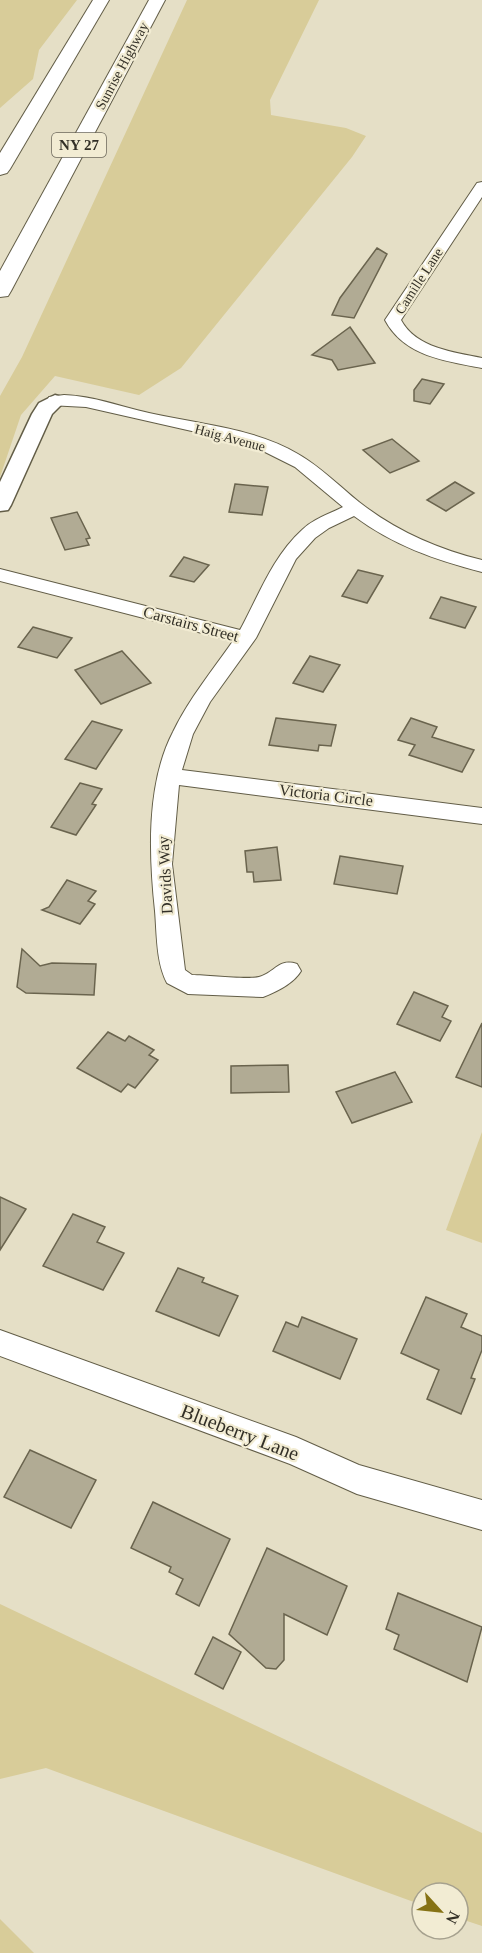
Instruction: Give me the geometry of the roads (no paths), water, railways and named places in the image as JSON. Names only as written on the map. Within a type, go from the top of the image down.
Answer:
[{"type":"highway","points":[[0,169],[101,0]]},
{"type":"highway","name":"Sunrise Highway","points":[[0,291],[158,0]]},
{"type":"street","name":"Camille Lane","points":[[482,186],[393,320],[396,329],[409,341],[429,349],[482,363]]},
{"type":"street","name":"Haig Avenue","points":[[55,401],[72,400],[250,441],[282,452],[308,467],[356,508],[407,543],[447,558],[482,566]]},
{"type":"street","points":[[0,504],[42,414],[46,407],[55,401]]},
{"type":"street","name":"Carstairs Street","points":[[0,575],[246,638],[288,557],[315,529],[356,508]]},
{"type":"street","name":"Davids Way","points":[[246,638],[202,699],[182,734],[170,776],[163,820],[161,864],[172,966],[176,976],[188,984],[262,987],[289,971]]},
{"type":"street","name":"Victoria Circle","points":[[170,776],[482,816]]},
{"type":"street","name":"Blueberry Lane","points":[[0,1343],[296,1452],[357,1479],[482,1515]]}]
